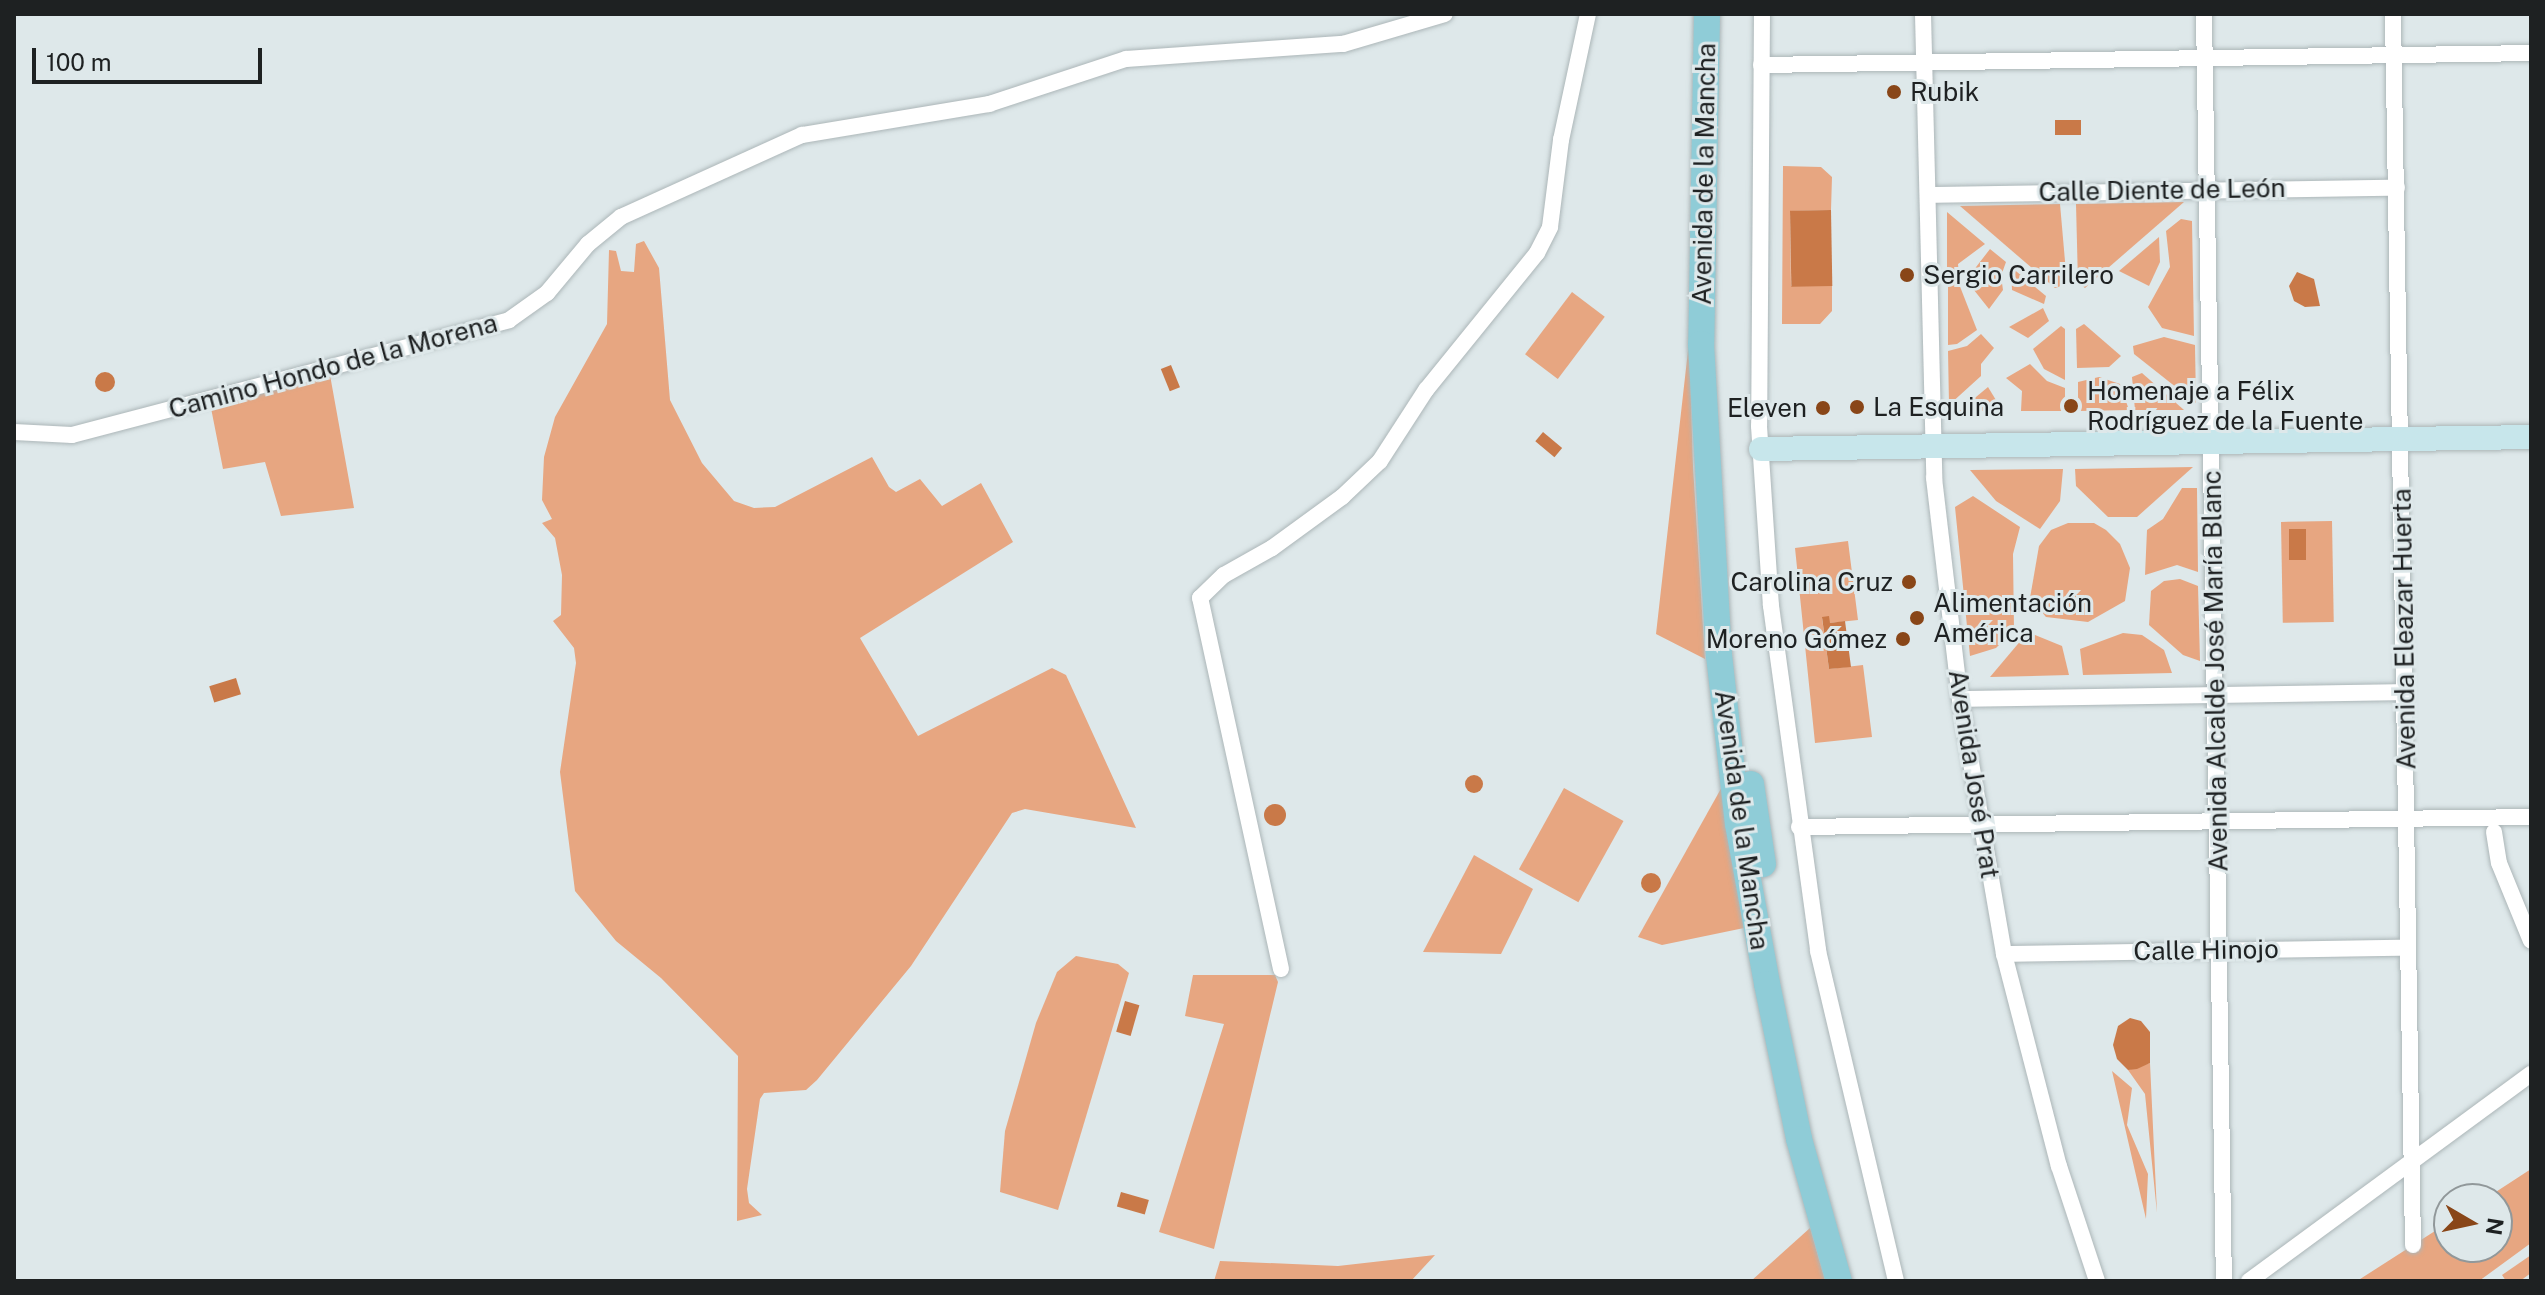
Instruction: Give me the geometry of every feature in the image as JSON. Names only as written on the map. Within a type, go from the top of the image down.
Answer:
[{"type":"main road","name":"Avenida de la Mancha","points":[[1707,14],[1701,344],[1719,655],[1738,824],[1803,1154],[1839,1281]]},
{"type":"main road","name":"Avenida de la Mancha","points":[[1722,14],[1718,354],[1735,654],[1783,983],[1810,1119],[1855,1281]]},
{"type":"street","name":"Camino Hondo de la Morena","points":[[14,432],[72,435],[509,320],[547,293],[588,244],[621,217],[802,135],[989,104],[1126,59],[1343,44],[1445,14]]},
{"type":"street","points":[[1281,969],[1200,598],[1224,575],[1304,526],[1380,461],[1426,390],[1537,253],[1550,227],[1561,140],[1588,14]]},
{"type":"street","name":"Avenida de la Mancha","points":[[1762,14],[1761,449],[1771,606],[1818,951],[1896,1281]]},
{"type":"street","name":"Avenida José Prat","points":[[1923,14],[1932,445],[1960,699],[2004,954],[2059,1166],[2097,1281]]},
{"type":"street","name":"Avenida Alcalde José María Blanc","points":[[2204,14],[2224,1281]]},
{"type":"street","name":"Avenida Eleazar Huerta","points":[[2393,14],[2413,1245]]},
{"type":"street","points":[[1761,65],[2531,53]]},
{"type":"street","name":"Calle Diente de León","points":[[1928,195],[2397,188]]},
{"type":"street","points":[[1761,449],[2531,437]]},
{"type":"street","points":[[1960,699],[2403,692]]},
{"type":"street","points":[[1799,827],[2531,817]]},
{"type":"street","points":[[2494,832],[2499,863],[2531,941]]},
{"type":"street","name":"Calle Hinojo","points":[[2004,954],[2407,948]]},
{"type":"street","points":[[2249,1281],[2531,1074]]},
{"type":"shaded area","points":[[2055,120],[2081,120],[2081,135],[2055,135]]},
{"type":"shaded area","points":[[1783,166],[1821,167],[1832,177],[1831,210],[1790,211],[1791,286],[1832,286],[1832,311],[1820,324],[1782,324]]},
{"type":"shaded area","points":[[2184,202],[2085,288],[2078,283],[2076,204]]},
{"type":"shaded area","points":[[2060,204],[2067,284],[2055,288],[1960,206]]},
{"type":"shaded area","points":[[1831,210],[1832,286],[1791,287],[1790,211]]},
{"type":"shaded area","points":[[1947,212],[1985,244],[1958,264],[1959,276],[1947,274]]},
{"type":"shaded area","points":[[2181,219],[2192,221],[2194,336],[2162,328],[2148,307],[2170,267],[2166,231]]},
{"type":"shaded area","points":[[2159,237],[2160,262],[2149,286],[2119,271]]},
{"type":"shaded area","points":[[644,241],[659,268],[670,400],[702,463],[734,501],[754,508],[775,507],[872,457],[889,487],[896,492],[920,479],[942,506],[981,483],[1013,542],[860,638],[918,736],[1052,668],[1066,675],[1136,828],[1025,809],[1012,813],[911,966],[817,1080],[806,1090],[764,1093],[760,1099],[747,1189],[749,1203],[762,1215],[737,1221],[738,1056],[661,978],[616,941],[575,891],[560,772],[576,663],[574,648],[553,621],[561,615],[562,575],[555,538],[542,523],[552,519],[542,500],[544,457],[555,417],[607,324],[609,250],[616,251],[621,271],[634,272],[636,244]]},
{"type":"shaded area","points":[[1990,249],[2006,262],[2001,276],[2003,290],[1989,309],[1966,280]]},
{"type":"shaded area","points":[[2011,267],[2046,296],[2044,304],[2012,290]]},
{"type":"shaded area","points":[[2297,272],[2314,279],[2320,306],[2305,307],[2294,301],[2289,286]]},
{"type":"shaded area","points":[[1948,283],[1959,284],[1977,330],[1957,344],[1948,345]]},
{"type":"shaded area","points":[[1572,292],[1605,317],[1558,379],[1525,354]]},
{"type":"shaded area","points":[[2043,308],[2049,321],[2028,338],[2009,327]]},
{"type":"shaded area","points":[[2084,324],[2121,356],[2109,367],[2077,368],[2076,329]]},
{"type":"shaded area","points":[[2061,326],[2065,329],[2065,380],[2044,369],[2033,349]]},
{"type":"shaded area","points":[[1981,334],[1994,348],[1981,364],[1981,376],[1949,405],[1948,351],[1967,346]]},
{"type":"shaded area","points":[[2164,337],[2195,345],[2196,403],[2134,354],[2133,346]]},
{"type":"shaded area","points":[[1689,342],[1693,466],[1705,659],[1656,634]]},
{"type":"shaded area","points":[[2030,364],[2047,381],[2065,388],[2065,411],[2021,411],[2022,391],[2006,378]]},
{"type":"shaded area","points":[[1171,365],[1180,387],[1170,391],[1161,369]]},
{"type":"shaded area","points":[[105,372],[112,375],[115,382],[112,389],[105,392],[98,389],[95,382],[98,375]]},
{"type":"shaded area","points":[[2142,373],[2184,410],[2135,410],[2132,377]]},
{"type":"shaded area","points":[[330,375],[354,508],[281,516],[265,462],[223,469],[211,408]]},
{"type":"shaded area","points":[[2099,377],[2120,384],[2129,410],[2078,411],[2078,382]]},
{"type":"shaded area","points":[[1988,387],[2002,410],[1958,412]]},
{"type":"shaded area","points":[[1543,432],[1562,448],[1554,457],[1535,441]]},
{"type":"shaded area","points":[[2193,467],[2137,517],[2108,517],[2076,486],[2075,469]]},
{"type":"shaded area","points":[[2063,469],[2060,501],[2040,529],[1996,501],[1970,470]]},
{"type":"shaded area","points":[[2182,488],[2197,488],[2198,572],[2177,565],[2145,575],[2147,530],[2163,519]]},
{"type":"shaded area","points":[[1973,496],[2020,527],[2013,554],[2014,630],[1996,648],[1970,656],[1955,507]]},
{"type":"shaded area","points":[[2332,521],[2334,622],[2283,623],[2281,522]]},
{"type":"shaded area","points":[[2068,523],[2094,523],[2106,530],[2120,544],[2130,568],[2125,601],[2088,622],[2046,617],[2030,598],[2039,546],[2051,530]]},
{"type":"shaded area","points":[[2289,529],[2306,529],[2306,560],[2289,560]]},
{"type":"shaded area","points":[[1848,541],[1858,620],[1830,623],[1822,618],[1829,669],[1863,665],[1872,737],[1815,743],[1795,548]]},
{"type":"shaded area","points":[[2180,579],[2198,586],[2200,661],[2183,655],[2149,625],[2151,591],[2164,581]]},
{"type":"shaded area","points":[[1829,616],[1830,623],[1845,621],[1851,667],[1829,669],[1822,617]]},
{"type":"shaded area","points":[[2028,632],[2062,646],[2069,675],[1990,677]]},
{"type":"shaded area","points":[[2123,633],[2142,635],[2164,650],[2172,673],[2083,675],[2080,649]]},
{"type":"shaded area","points":[[236,678],[241,694],[214,702],[209,686]]},
{"type":"shaded area","points":[[1474,775],[1483,784],[1474,793],[1465,784]]},
{"type":"shaded area","points":[[1723,785],[1744,928],[1662,945],[1638,937]]},
{"type":"shaded area","points":[[1564,788],[1623,821],[1578,902],[1519,869]]},
{"type":"shaded area","points":[[1275,804],[1283,807],[1286,815],[1283,823],[1275,826],[1267,823],[1264,815],[1267,807]]},
{"type":"shaded area","points":[[1474,855],[1533,889],[1501,954],[1423,952]]},
{"type":"shaded area","points":[[1647,873],[1655,873],[1661,883],[1655,893],[1647,893],[1641,887],[1641,879]]},
{"type":"shaded area","points":[[1076,956],[1118,964],[1129,973],[1058,1210],[1000,1192],[1005,1131],[1036,1023],[1057,972]]},
{"type":"shaded area","points":[[1193,975],[1275,975],[1278,982],[1214,1249],[1159,1232],[1224,1024],[1185,1016]]},
{"type":"shaded area","points":[[1125,1001],[1139,1005],[1131,1036],[1116,1032]]},
{"type":"shaded area","points":[[2130,1018],[2141,1021],[2150,1032],[2150,1063],[2128,1070],[2117,1059],[2113,1045],[2118,1026]]},
{"type":"shaded area","points":[[2150,1063],[2157,1213],[2145,1094],[2128,1070]]},
{"type":"shaded area","points":[[2112,1071],[2132,1088],[2127,1125],[2148,1174],[2146,1219]]},
{"type":"shaded area","points":[[2531,1169],[2531,1243],[2513,1256],[2513,1183],[2510,1183]]},
{"type":"shaded area","points":[[1121,1192],[1149,1200],[1145,1214],[1117,1206]]},
{"type":"shaded area","points":[[1810,1228],[1825,1281],[1751,1281]]},
{"type":"shaded area","points":[[2433,1232],[2433,1263],[2504,1263],[2479,1281],[2357,1281]]},
{"type":"shaded area","points":[[1435,1255],[1411,1281],[1214,1281],[1220,1261],[1338,1266]]},
{"type":"shaded area","points":[[2531,1255],[2531,1273],[2520,1281],[2506,1281],[2502,1275]]},
{"type":"place","name":"Rubik","points":[[1894,92]]},
{"type":"place","name":"Sergio Carrilero","points":[[1907,275]]},
{"type":"place","name":"Homenaje a Félix Rodríguez de la Fuente","points":[[2071,406]]},
{"type":"place","name":"La Esquina","points":[[1857,407]]},
{"type":"place","name":"Eleven","points":[[1823,408]]},
{"type":"place","name":"Carolina Cruz","points":[[1909,582]]},
{"type":"place","name":"Alimentación América","points":[[1917,618]]},
{"type":"place","name":"Moreno Gómez","points":[[1903,639]]}]
